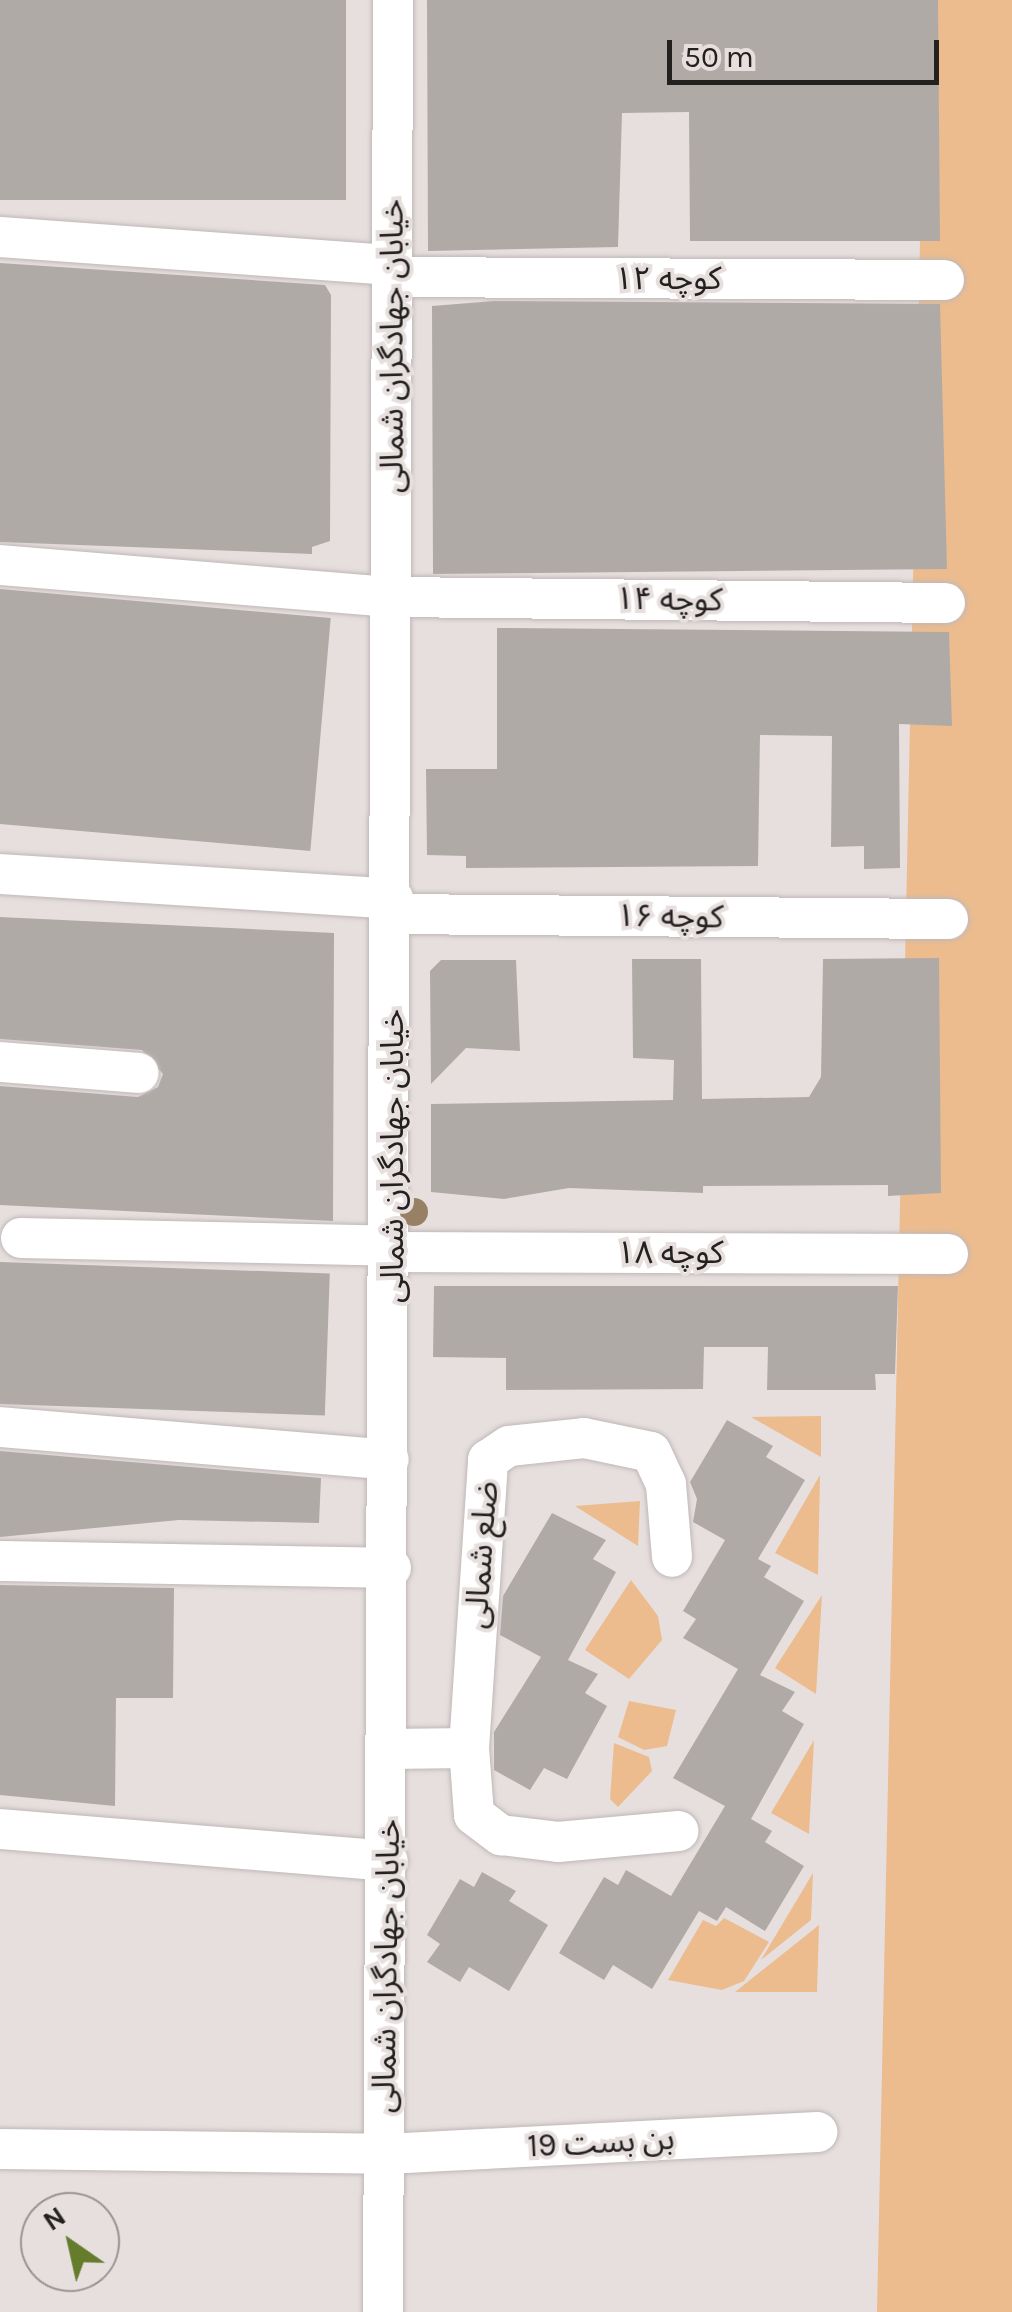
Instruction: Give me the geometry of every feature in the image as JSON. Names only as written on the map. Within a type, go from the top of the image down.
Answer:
[{"type":"street","name":"خیابان جهادگران شمالی","points":[[384,2312],[393,1249],[393,0]]},
{"type":"street","name":"کوچه ۱۲","points":[[0,237],[393,271],[944,280]]},
{"type":"street","name":"کوچه ۱۴","points":[[0,565],[393,597],[945,604]]},
{"type":"street","name":"کوچه ۱۶","points":[[0,874],[393,906],[948,920]]},
{"type":"street","points":[[0,1062],[139,1072]]},
{"type":"street","name":"کوچه ۱۸","points":[[21,1238],[393,1249],[948,1254]]},
{"type":"street","points":[[0,1427],[389,1460]]},
{"type":"street","name":"ضلع شمالی","points":[[469,1748],[488,1460],[509,1446],[584,1438],[651,1452],[666,1484],[672,1557]]},
{"type":"street","points":[[0,1562],[391,1568]]},
{"type":"street","points":[[389,1749],[469,1748],[474,1815],[501,1835],[558,1842],[678,1831]]},
{"type":"street","points":[[0,1829],[388,1861]]},
{"type":"street","name":"بن بست 19","points":[[0,2149],[385,2154],[817,2132]]},
{"type":"shaded area","points":[[925,0],[1012,0],[1012,2312],[877,2312]]},
{"type":"shaded area","points":[[821,1416],[821,1457],[751,1417]]},
{"type":"shaded area","points":[[820,1475],[818,1575],[775,1553]]},
{"type":"shaded area","points":[[640,1501],[638,1546],[575,1506]]},
{"type":"shaded area","points":[[631,1580],[658,1616],[662,1640],[629,1679],[585,1650]]},
{"type":"shaded area","points":[[822,1595],[816,1694],[775,1668]]},
{"type":"shaded area","points":[[629,1701],[676,1710],[667,1746],[644,1750],[618,1737]]},
{"type":"shaded area","points":[[814,1740],[809,1834],[771,1813]]},
{"type":"shaded area","points":[[614,1743],[649,1757],[652,1771],[618,1807],[610,1799]]},
{"type":"shaded area","points":[[813,1873],[811,1920],[761,1960]]},
{"type":"shaded area","points":[[724,1918],[769,1942],[744,1981],[722,1990],[668,1980],[703,1920],[716,1926]]},
{"type":"shaded area","points":[[819,1925],[817,1992],[735,1992]]},
{"type":"building","points":[[0,0],[346,0],[346,200],[0,200]]},
{"type":"building","points":[[427,0],[938,0],[940,241],[690,241],[689,112],[622,113],[618,247],[428,251]]},
{"type":"building","points":[[0,263],[325,285],[331,295],[330,541],[312,547],[312,554],[0,542]]},
{"type":"building","points":[[494,301],[940,304],[947,569],[433,574],[432,306]]},
{"type":"building","points":[[0,589],[331,618],[310,851],[0,824]]},
{"type":"building","points":[[497,628],[949,632],[952,726],[899,724],[900,868],[864,869],[864,846],[831,847],[832,736],[760,735],[758,866],[466,868],[466,856],[427,855],[426,769],[497,769]]},
{"type":"building","points":[[0,917],[334,933],[333,1221],[0,1205],[0,1086],[138,1097],[158,1087],[163,1074],[142,1050],[0,1039]]},
{"type":"building","points":[[939,958],[941,1193],[888,1196],[888,1185],[703,1186],[703,1193],[569,1188],[504,1199],[431,1192],[431,1104],[673,1100],[674,1060],[633,1058],[632,959],[701,959],[702,1099],[809,1097],[821,1077],[823,959]]},
{"type":"building","points":[[441,960],[516,960],[520,1051],[466,1048],[431,1084],[430,971]]},
{"type":"building","points":[[0,1262],[330,1274],[325,1415],[0,1404]]},
{"type":"building","points":[[434,1286],[898,1286],[895,1374],[875,1374],[876,1390],[767,1390],[768,1347],[704,1347],[703,1389],[506,1390],[506,1358],[433,1357]]},
{"type":"building","points":[[727,1420],[773,1446],[766,1457],[805,1480],[758,1559],[771,1566],[764,1577],[804,1601],[760,1675],[795,1692],[782,1711],[804,1724],[751,1819],[772,1831],[765,1842],[804,1866],[765,1931],[726,1907],[717,1921],[699,1911],[652,1989],[613,1965],[604,1980],[559,1953],[604,1877],[618,1885],[626,1870],[671,1896],[725,1806],[673,1778],[738,1669],[683,1638],[696,1619],[683,1611],[725,1540],[693,1522],[697,1499],[690,1482]]},
{"type":"building","points":[[0,1451],[321,1478],[319,1523],[179,1520],[0,1537]]},
{"type":"building","points":[[552,1513],[606,1540],[593,1559],[616,1572],[568,1660],[598,1674],[585,1693],[607,1706],[567,1779],[544,1768],[530,1790],[494,1770],[494,1732],[541,1657],[500,1635],[503,1596]]},
{"type":"building","points":[[0,1585],[174,1588],[173,1698],[116,1698],[115,1806],[0,1795]]},
{"type":"building","points":[[482,1872],[516,1891],[509,1901],[548,1925],[509,1991],[469,1967],[460,1982],[427,1962],[440,1944],[427,1935],[460,1879],[474,1887]]}]
